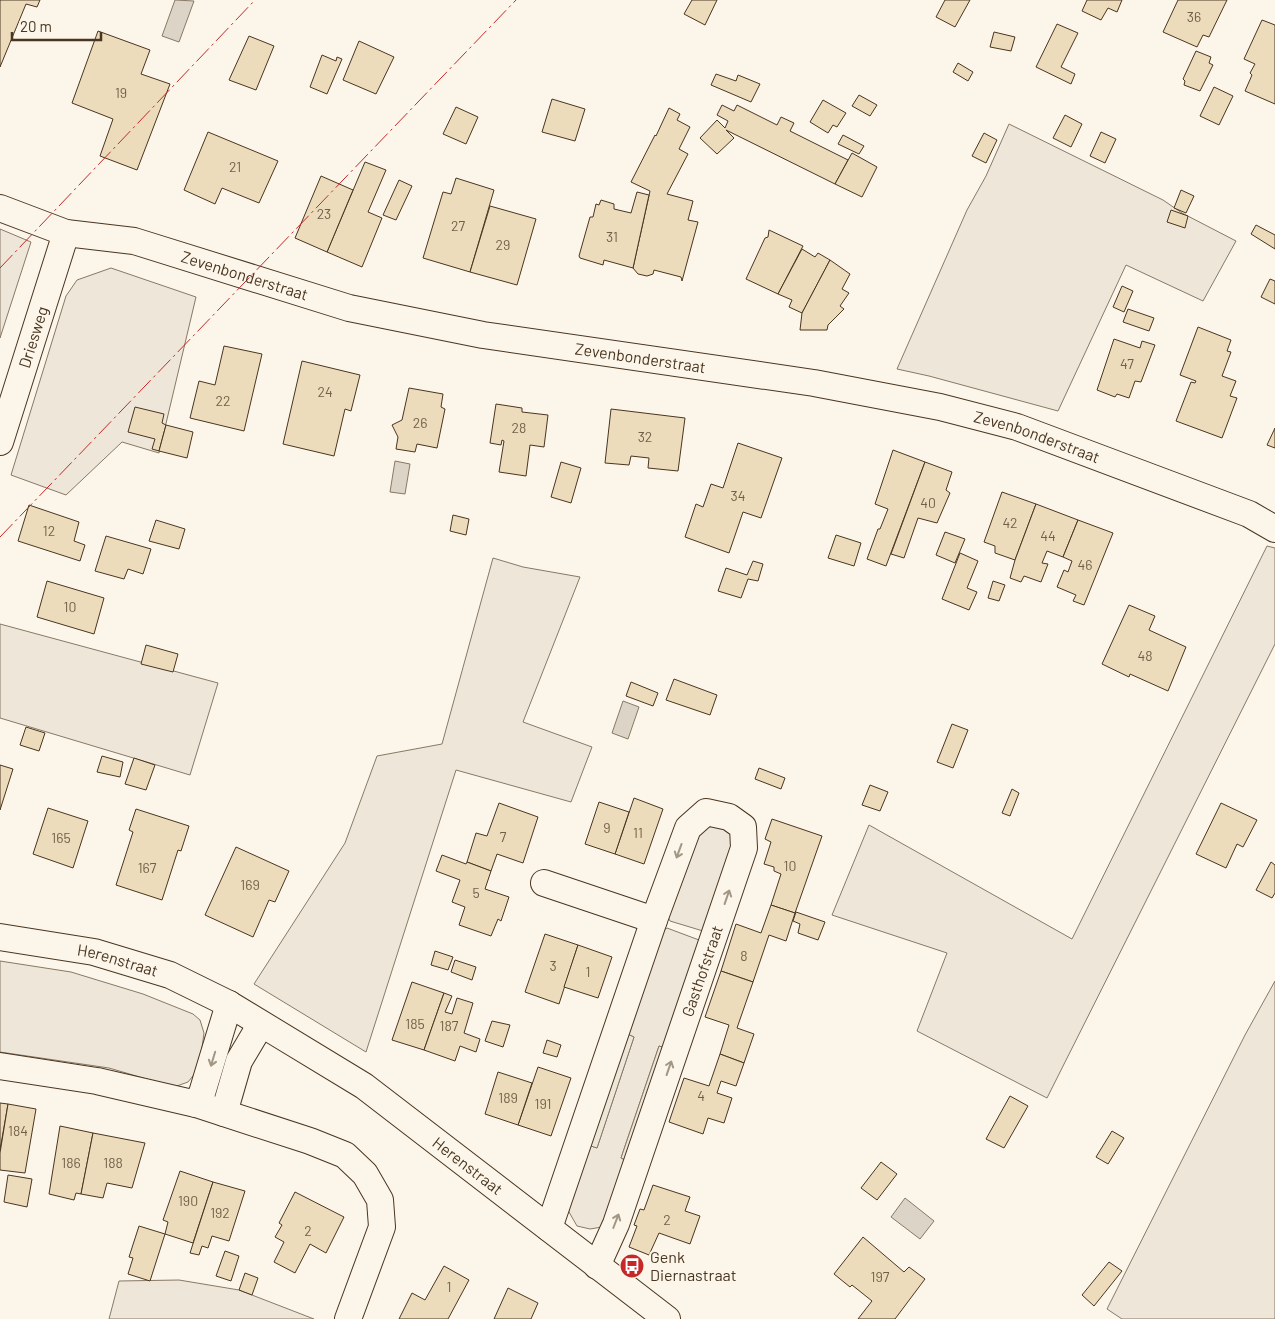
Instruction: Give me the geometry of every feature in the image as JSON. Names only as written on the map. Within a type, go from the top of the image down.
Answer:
[{"type":"street","name":"Zevenbonderstraat","points":[[0,208],[66,233],[134,241],[349,308],[483,335],[814,383],[940,408],[1017,427],[1249,514],[1275,529]]},
{"type":"street","name":"Driesweg","points":[[0,442],[66,233]]},
{"type":"street","name":"Gasthofstraat","points":[[550,1228],[654,920],[688,828],[706,812],[729,816],[742,827],[744,848],[616,1224],[597,1266]]},
{"type":"street","points":[[544,883],[654,920]]},
{"type":"street","name":"Herenstraat","points":[[0,937],[94,952],[170,975],[229,1004],[364,1086],[666,1319]]},
{"type":"street","points":[[196,1104],[202,1093],[229,1004]]},
{"type":"street","points":[[224,1113],[239,1061],[262,1024]]},
{"type":"street","points":[[0,1066],[98,1081],[196,1104],[310,1141],[345,1155],[365,1174],[380,1200],[382,1227],[348,1319]]},
{"type":"shaded area","points":[[175,0],[194,1],[179,42],[162,36]]},
{"type":"shaded area","points":[[1009,124],[1163,200],[1182,213],[1236,241],[1203,301],[1126,265],[1058,411],[897,369],[967,210],[986,176]]},
{"type":"shaded area","points":[[0,229],[31,242],[0,338]]},
{"type":"shaded area","points":[[111,268],[196,297],[159,453],[122,442],[66,495],[11,475],[66,296],[77,280]]},
{"type":"shaded area","points":[[395,461],[410,464],[405,494],[390,492]]},
{"type":"shaded area","points":[[1267,546],[1275,548],[1275,644],[1047,1098],[917,1031],[947,953],[832,915],[869,825],[1072,939]]},
{"type":"shaded area","points":[[493,558],[523,567],[580,577],[523,722],[592,747],[571,802],[456,770],[366,1052],[254,984],[345,843],[377,756],[442,744]]},
{"type":"shaded area","points":[[0,624],[218,683],[190,775],[0,718]]},
{"type":"shaded area","points":[[623,701],[639,707],[628,739],[612,733]]},
{"type":"shaded area","points":[[711,824],[725,829],[735,840],[703,931],[670,921],[666,913],[693,835]]},
{"type":"shaded area","points":[[667,928],[699,940],[668,1049],[659,1046],[621,1158],[630,1162],[602,1227],[590,1229],[577,1226],[569,1212],[568,1200],[588,1145],[597,1148],[634,1037],[625,1033],[660,933]]},
{"type":"shaded area","points":[[0,961],[71,972],[143,994],[193,1014],[200,1020],[204,1033],[197,1071],[188,1082],[174,1087],[109,1068],[0,1052]]},
{"type":"shaded area","points":[[1275,981],[1275,1319],[1122,1319],[1107,1309],[1245,1035]]},
{"type":"shaded area","points":[[625,1033],[634,1037],[597,1148],[588,1145]]},
{"type":"shaded area","points":[[659,1046],[668,1049],[630,1162],[621,1158]]},
{"type":"shaded area","points":[[905,1198],[934,1221],[920,1239],[891,1217]]},
{"type":"shaded area","points":[[179,1280],[239,1290],[314,1319],[109,1319],[119,1281]]},
{"type":"building","points":[[0,0],[40,0],[37,7],[26,4],[0,67]]},
{"type":"building","points":[[692,0],[717,0],[705,25],[684,14]]},
{"type":"building","points":[[945,0],[970,0],[955,27],[936,17]]},
{"type":"building","points":[[1087,0],[1122,0],[1117,12],[1108,8],[1101,20],[1082,11]]},
{"type":"building","points":[[1178,0],[1227,0],[1209,37],[1203,35],[1197,47],[1163,32]]},
{"type":"building","points":[[1262,20],[1275,25],[1275,104],[1245,91],[1252,75],[1250,73],[1255,64],[1244,59]]},
{"type":"building","points":[[1057,24],[1078,33],[1061,67],[1075,74],[1071,84],[1036,67]]},
{"type":"building","points":[[98,31],[150,50],[141,74],[170,84],[137,170],[100,156],[113,119],[72,103]]},
{"type":"building","points":[[994,32],[1015,37],[1011,51],[990,47]]},
{"type":"building","points":[[249,36],[274,46],[256,90],[229,80]]},
{"type":"building","points":[[359,41],[394,57],[376,94],[343,80]]},
{"type":"building","points":[[1196,51],[1211,57],[1209,63],[1213,65],[1200,91],[1184,85],[1185,81],[1183,79]]},
{"type":"building","points":[[322,55],[336,61],[337,57],[342,59],[327,94],[310,87]]},
{"type":"building","points":[[958,63],[973,72],[968,81],[953,72]]},
{"type":"building","points":[[716,74],[736,81],[738,75],[760,84],[751,102],[711,85]]},
{"type":"building","points":[[1214,87],[1233,96],[1219,125],[1200,116]]},
{"type":"building","points":[[859,95],[877,105],[870,116],[852,106]]},
{"type":"building","points":[[552,99],[585,109],[575,141],[542,132]]},
{"type":"building","points":[[823,100],[846,113],[837,127],[833,125],[828,133],[810,122]]},
{"type":"building","points":[[722,105],[734,111],[737,105],[777,125],[781,117],[794,123],[790,131],[848,160],[835,184],[726,130],[734,138],[717,154],[700,138],[717,120],[725,128],[728,121],[717,115]]},
{"type":"building","points":[[456,107],[478,117],[466,144],[443,134]]},
{"type":"building","points":[[669,108],[680,114],[677,120],[690,127],[679,149],[688,154],[667,194],[693,201],[688,220],[698,222],[682,281],[681,277],[654,270],[653,274],[647,276],[638,274],[633,268],[650,191],[631,182]]},
{"type":"building","points":[[1065,115],[1082,124],[1071,147],[1053,138]]},
{"type":"building","points":[[208,132],[278,161],[259,203],[222,188],[215,204],[184,190]]},
{"type":"building","points":[[1101,132],[1116,139],[1105,163],[1090,156]]},
{"type":"building","points":[[984,133],[997,140],[986,163],[972,156]]},
{"type":"building","points":[[843,135],[864,146],[859,154],[838,144]]},
{"type":"building","points":[[852,153],[877,167],[862,197],[835,184]]},
{"type":"building","points":[[365,162],[386,170],[368,212],[382,218],[362,267],[327,252]]},
{"type":"building","points":[[321,176],[353,190],[327,252],[295,238]]},
{"type":"building","points":[[456,178],[494,190],[470,272],[423,258],[443,192],[451,194]]},
{"type":"building","points":[[399,180],[412,186],[396,220],[383,215]]},
{"type":"building","points":[[1181,190],[1194,196],[1186,213],[1174,208]]},
{"type":"building","points":[[637,192],[649,195],[633,268],[604,260],[603,265],[580,258],[590,217],[593,217],[596,204],[599,205],[601,200],[614,204],[614,209],[631,213]]},
{"type":"building","points":[[490,206],[536,219],[517,285],[470,272]]},
{"type":"building","points":[[1171,210],[1188,216],[1185,228],[1167,222]]},
{"type":"building","points":[[1256,225],[1275,235],[1275,249],[1251,234]]},
{"type":"building","points":[[769,230],[803,246],[778,294],[746,279],[765,238],[768,237]]},
{"type":"building","points":[[802,249],[815,257],[818,253],[830,260],[802,313],[789,307],[792,300],[778,294]]},
{"type":"building","points":[[830,260],[850,274],[842,289],[849,293],[840,306],[844,309],[828,325],[827,330],[800,330],[802,313]]},
{"type":"building","points":[[1270,279],[1275,281],[1275,304],[1261,297]]},
{"type":"building","points":[[1122,286],[1133,291],[1124,312],[1113,307]]},
{"type":"building","points":[[1128,309],[1154,318],[1149,331],[1123,322]]},
{"type":"building","points":[[1198,327],[1231,340],[1227,351],[1231,352],[1222,376],[1236,381],[1230,396],[1237,398],[1222,438],[1176,421],[1191,382],[1195,383],[1196,381],[1180,375]]},
{"type":"building","points":[[1114,339],[1140,348],[1142,341],[1155,345],[1141,382],[1135,381],[1129,398],[1117,394],[1115,397],[1097,390]]},
{"type":"building","points":[[224,346],[262,354],[244,431],[190,418],[199,381],[215,385]]},
{"type":"building","points":[[302,361],[360,375],[351,411],[345,409],[334,456],[283,444]]},
{"type":"building","points":[[409,388],[443,394],[441,407],[445,409],[437,448],[417,444],[415,452],[396,449],[398,437],[392,425],[402,420]]},
{"type":"building","points":[[496,404],[522,408],[522,412],[548,415],[544,447],[530,445],[526,476],[499,472],[504,441],[502,440],[501,445],[490,443]]},
{"type":"building","points":[[135,407],[164,414],[162,423],[166,425],[159,451],[152,449],[155,439],[128,432]]},
{"type":"building","points":[[611,409],[685,418],[678,471],[648,468],[649,458],[631,456],[629,465],[605,463]]},
{"type":"building","points":[[166,425],[193,432],[187,458],[159,451]]},
{"type":"building","points":[[1275,428],[1275,448],[1267,445]]},
{"type":"building","points":[[738,443],[782,458],[761,518],[743,512],[729,553],[685,537],[696,504],[703,507],[711,484],[723,488]]},
{"type":"building","points":[[893,450],[925,462],[886,566],[867,559],[888,509],[875,504]]},
{"type":"building","points":[[561,462],[581,468],[571,503],[551,497]]},
{"type":"building","points":[[925,462],[952,472],[946,490],[950,493],[937,523],[918,518],[904,558],[891,554]]},
{"type":"building","points":[[1002,492],[1036,504],[1015,560],[995,553],[995,546],[984,542]]},
{"type":"building","points":[[1036,504],[1078,520],[1063,557],[1047,551],[1042,563],[1048,564],[1041,582],[1024,576],[1021,582],[1010,578]]},
{"type":"building","points":[[29,505],[79,522],[74,541],[85,545],[80,561],[18,541]]},
{"type":"building","points":[[453,515],[469,519],[466,535],[450,531]]},
{"type":"building","points":[[156,520],[185,529],[179,549],[149,541]]},
{"type":"building","points":[[1078,520],[1113,533],[1084,605],[1073,601],[1076,595],[1057,587],[1064,570],[1068,572],[1072,561],[1063,557]]},
{"type":"building","points":[[945,532],[965,539],[955,563],[936,555]]},
{"type":"building","points":[[836,535],[861,543],[854,566],[828,558]]},
{"type":"building","points":[[106,536],[151,549],[143,574],[128,569],[124,579],[95,571]]},
{"type":"building","points":[[960,553],[978,561],[967,588],[977,592],[969,610],[942,599]]},
{"type":"building","points":[[753,561],[763,564],[758,581],[748,579],[741,598],[718,591],[726,568],[747,575]]},
{"type":"building","points":[[47,581],[104,598],[94,634],[37,617]]},
{"type":"building","points":[[993,581],[1005,585],[999,601],[988,598]]},
{"type":"building","points":[[1129,605],[1155,616],[1149,630],[1186,647],[1168,691],[1130,674],[1129,677],[1102,664]]},
{"type":"building","points":[[146,645],[178,654],[173,672],[141,664]]},
{"type":"building","points":[[674,679],[717,695],[710,715],[666,700]]},
{"type":"building","points":[[631,682],[658,693],[653,706],[626,696]]},
{"type":"building","points":[[952,724],[968,730],[953,768],[937,762]]},
{"type":"building","points":[[26,727],[45,733],[39,751],[20,745]]},
{"type":"building","points":[[102,756],[123,762],[120,777],[97,772]]},
{"type":"building","points":[[134,758],[155,765],[146,790],[125,784]]},
{"type":"building","points":[[0,765],[13,769],[0,810]]},
{"type":"building","points":[[759,768],[785,778],[781,789],[755,779]]},
{"type":"building","points":[[870,785],[888,792],[880,811],[862,805]]},
{"type":"building","points":[[1012,789],[1019,793],[1010,816],[1002,813]]},
{"type":"building","points":[[634,798],[663,809],[644,864],[615,854]]},
{"type":"building","points":[[599,802],[629,812],[615,854],[585,844]]},
{"type":"building","points":[[499,803],[538,817],[523,863],[497,854],[491,871],[467,862],[476,833],[487,836]]},
{"type":"building","points":[[1221,803],[1257,820],[1243,847],[1237,844],[1226,868],[1196,854]]},
{"type":"building","points":[[48,808],[88,821],[73,868],[33,854]]},
{"type":"building","points":[[136,809],[189,826],[181,851],[178,850],[162,900],[116,885],[133,832],[129,830]]},
{"type":"building","points":[[772,819],[822,836],[795,913],[771,905],[781,874],[774,871],[774,867],[764,864],[771,842],[765,839]]},
{"type":"building","points":[[236,847],[289,871],[275,902],[269,900],[253,937],[205,915]]},
{"type":"building","points":[[442,855],[491,871],[485,889],[509,897],[501,921],[498,919],[491,936],[459,925],[465,907],[452,902],[460,880],[436,871]]},
{"type":"building","points":[[1271,862],[1275,865],[1275,893],[1272,898],[1256,890]]},
{"type":"building","points":[[771,905],[795,913],[786,941],[769,935],[753,982],[721,971],[736,924],[761,933]]},
{"type":"building","points":[[796,912],[825,922],[818,940],[798,933],[800,924],[793,921]]},
{"type":"building","points":[[545,934],[578,945],[559,1004],[525,992]]},
{"type":"building","points":[[578,945],[612,957],[598,998],[564,987]]},
{"type":"building","points":[[435,951],[453,957],[448,970],[431,965]]},
{"type":"building","points":[[455,960],[476,967],[472,980],[451,972]]},
{"type":"building","points":[[721,971],[753,982],[737,1028],[754,1034],[744,1063],[720,1054],[729,1025],[705,1017]]},
{"type":"building","points":[[412,982],[444,993],[424,1050],[392,1040]]},
{"type":"building","points":[[444,993],[452,996],[445,1012],[452,1014],[457,998],[473,1003],[464,1033],[480,1039],[476,1052],[460,1046],[455,1061],[424,1050]]},
{"type":"building","points":[[492,1021],[510,1025],[503,1047],[485,1041]]},
{"type":"building","points":[[547,1040],[561,1045],[557,1057],[543,1053]]},
{"type":"building","points":[[720,1054],[744,1063],[736,1086],[721,1081],[717,1093],[732,1098],[724,1123],[708,1118],[703,1134],[669,1122],[684,1078],[709,1086]]},
{"type":"building","points":[[538,1067],[571,1078],[551,1136],[518,1125]]},
{"type":"building","points":[[498,1072],[532,1083],[518,1125],[485,1114]]},
{"type":"building","points":[[1010,1096],[1028,1106],[1004,1148],[986,1139]]},
{"type":"building","points":[[0,1103],[8,1104],[0,1150]]},
{"type":"building","points":[[8,1104],[36,1109],[25,1173],[0,1170],[0,1153]]},
{"type":"building","points":[[60,1126],[93,1133],[81,1194],[76,1193],[74,1200],[49,1194]]},
{"type":"building","points":[[1112,1131],[1124,1138],[1108,1164],[1096,1157]]},
{"type":"building","points":[[93,1133],[145,1143],[132,1188],[107,1183],[103,1198],[81,1194]]},
{"type":"building","points":[[881,1162],[897,1174],[877,1200],[861,1188]]},
{"type":"building","points":[[180,1171],[213,1182],[193,1243],[165,1234],[168,1222],[163,1220]]},
{"type":"building","points":[[8,1175],[32,1179],[27,1207],[4,1202]]},
{"type":"building","points":[[213,1182],[245,1191],[229,1241],[212,1236],[208,1248],[202,1246],[199,1255],[190,1253]]},
{"type":"building","points":[[653,1185],[690,1197],[685,1211],[700,1216],[690,1244],[659,1233],[649,1255],[629,1247],[637,1226],[634,1225],[640,1209],[644,1210]]},
{"type":"building","points":[[295,1192],[344,1217],[326,1253],[310,1244],[295,1273],[274,1262],[284,1242],[275,1237],[282,1225],[279,1223]]},
{"type":"building","points":[[139,1226],[165,1234],[150,1281],[128,1274],[133,1258],[129,1257]]},
{"type":"building","points":[[863,1237],[904,1272],[909,1267],[925,1279],[895,1319],[858,1319],[872,1301],[834,1274]]},
{"type":"building","points":[[225,1251],[239,1256],[231,1281],[216,1276]]},
{"type":"building","points":[[1109,1262],[1122,1271],[1094,1306],[1082,1295]]},
{"type":"building","points":[[444,1266],[469,1280],[448,1319],[399,1319],[412,1293],[425,1300]]},
{"type":"building","points":[[245,1273],[258,1278],[252,1295],[239,1290]]},
{"type":"building","points":[[508,1288],[538,1303],[531,1319],[494,1319]]},
{"type":"power","points":[[0,268],[255,0]]},
{"type":"power","points":[[0,537],[516,0]]},
{"type":"place","name":"Genk Diernastraat","points":[[632,1266]]}]
